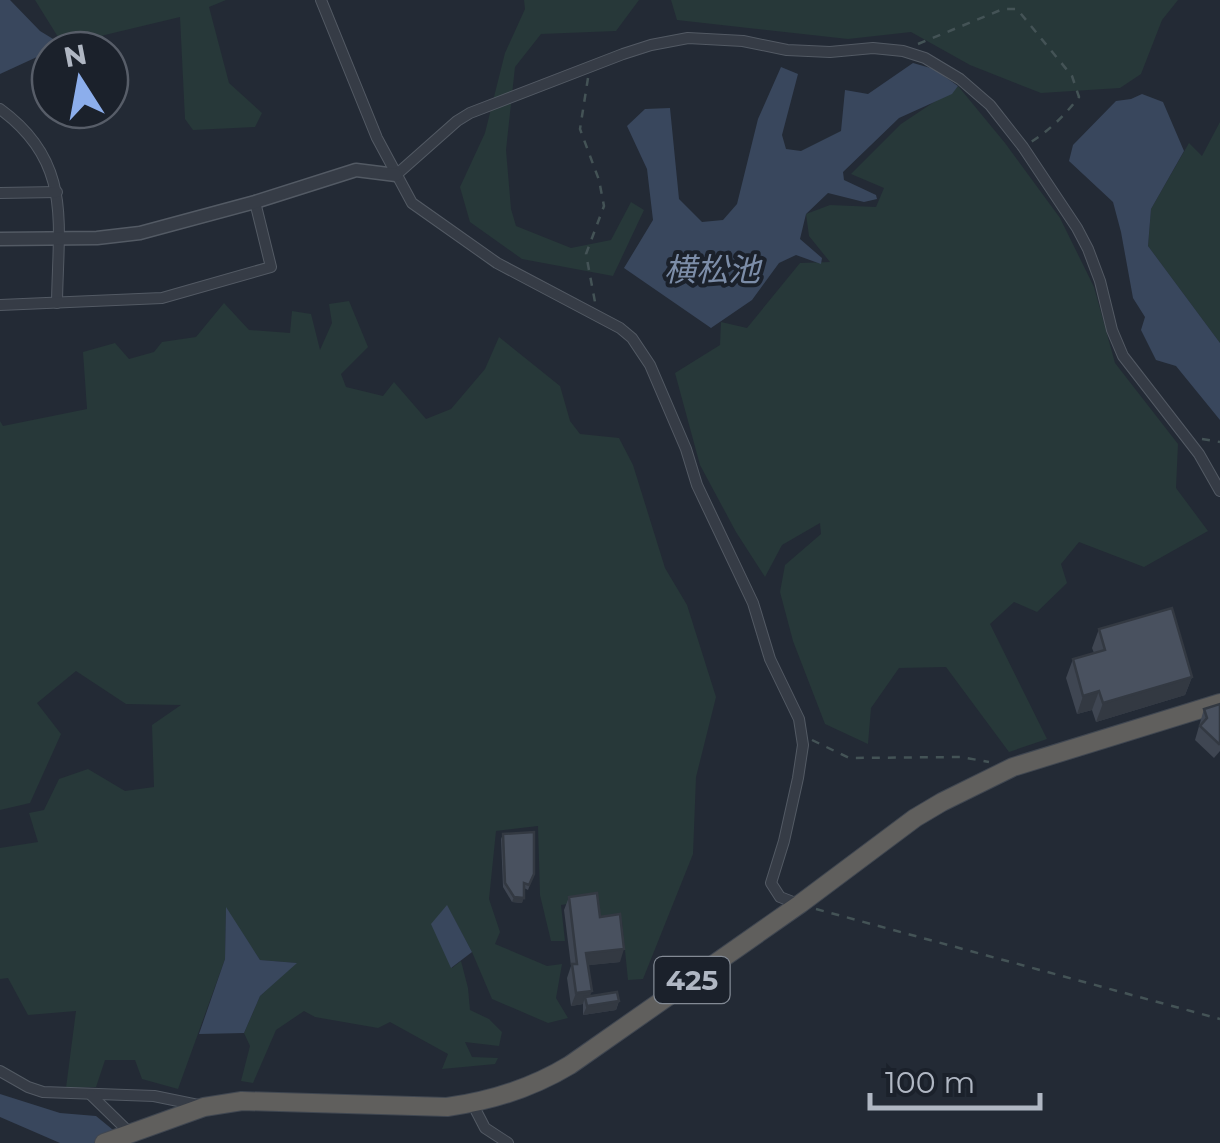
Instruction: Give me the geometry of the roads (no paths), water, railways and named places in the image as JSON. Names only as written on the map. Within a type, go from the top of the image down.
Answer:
[{"type":"highway","name":"425","points":[[104,1143],[204,1107],[242,1100],[434,1107],[472,1104],[531,1086],[570,1066],[942,802],[1014,767],[1220,704]]},
{"type":"street","points":[[320,0],[377,138],[412,204],[496,263],[598,315],[632,338],[650,365],[697,485],[753,604],[770,659],[799,719],[803,745],[798,778],[770,883],[780,897],[800,904]]},
{"type":"street","points":[[0,239],[97,238],[140,233],[356,170],[396,175],[470,113],[651,45],[688,38],[744,41],[788,50],[903,50],[960,78],[990,105],[1022,147],[1078,228],[1100,281],[1123,356],[1186,436],[1220,492]]},
{"type":"street","points":[[0,109],[22,125],[50,166],[57,192],[57,302]]},
{"type":"street","points":[[0,193],[57,192]]},
{"type":"street","points":[[0,305],[162,298],[271,267],[255,202]]},
{"type":"street","points":[[0,1070],[42,1092],[154,1096],[204,1107]]},
{"type":"street","points":[[90,1094],[130,1133]]},
{"type":"street","points":[[472,1104],[486,1128],[508,1143]]},
{"type":"water","points":[[0,0],[10,0],[39,30],[30,30],[30,60],[0,74]]},
{"type":"water","name":"横松池","points":[[913,63],[934,69],[958,86],[952,94],[899,118],[843,172],[844,180],[877,199],[864,202],[828,193],[806,214],[800,239],[822,258],[821,264],[796,255],[779,263],[752,300],[711,328],[624,268],[653,220],[647,169],[627,126],[645,109],[670,108],[679,199],[702,222],[723,220],[737,204],[758,119],[781,67],[798,74],[782,135],[786,149],[801,151],[841,131],[845,90],[868,94]]},
{"type":"water","points":[[1142,94],[1163,102],[1184,151],[1151,209],[1148,246],[1220,343],[1220,420],[1176,366],[1156,360],[1141,330],[1145,317],[1133,298],[1113,202],[1069,161],[1073,145],[1116,101]]},
{"type":"water","points":[[447,905],[472,952],[451,968],[431,924]]},
{"type":"water","points":[[226,907],[260,960],[297,963],[260,996],[244,1033],[199,1034],[225,959]]},
{"type":"water","points":[[0,1094],[60,1113],[96,1116],[129,1143],[60,1143],[0,1117]]}]
